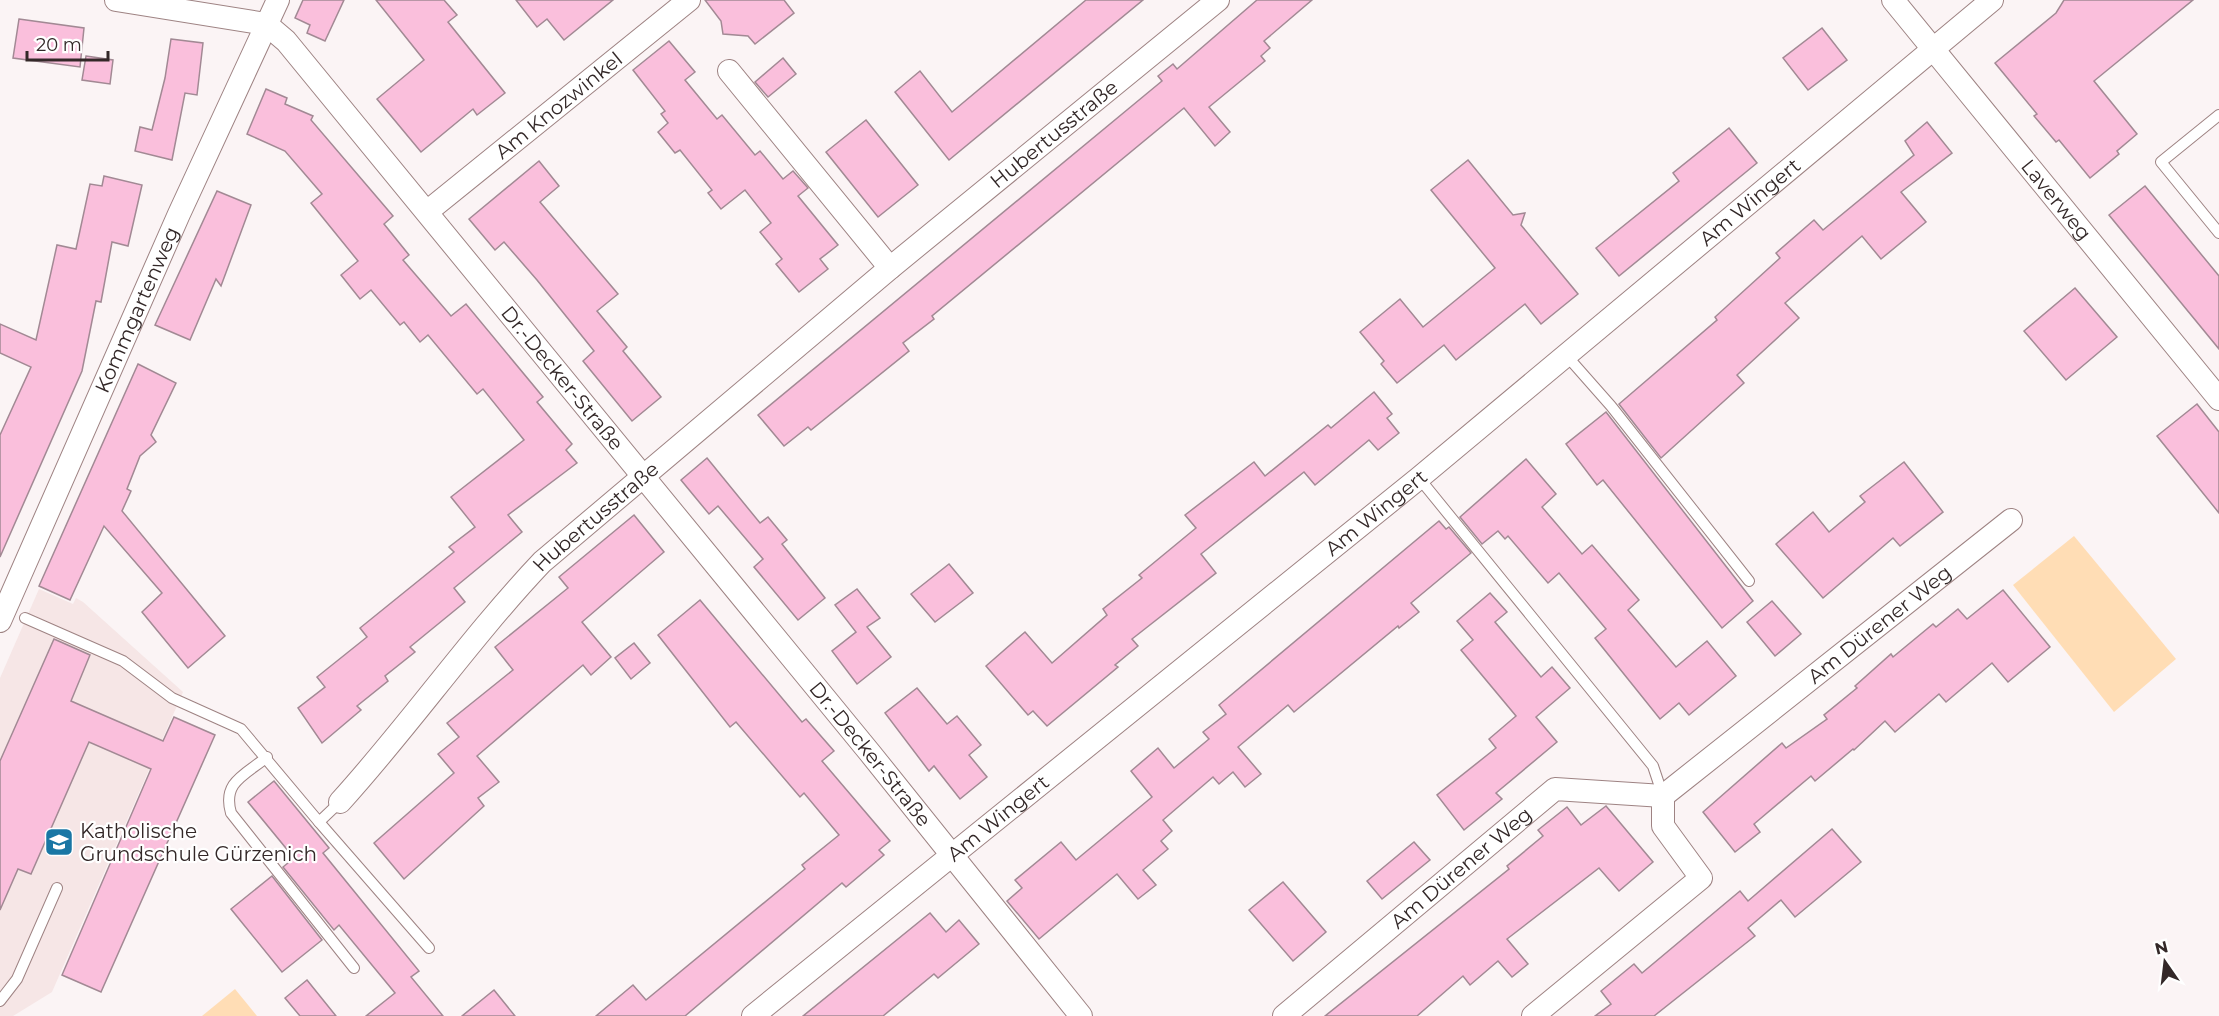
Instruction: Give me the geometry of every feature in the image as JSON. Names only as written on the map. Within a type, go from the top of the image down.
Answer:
[{"type":"street","points":[[116,0],[266,24]]},
{"type":"street","name":"Kommgartenweg","points":[[0,621],[278,0]]},
{"type":"street","name":"Am Knozwinkel","points":[[428,211],[689,0]]},
{"type":"street","name":"Hubertusstraße","points":[[340,802],[375,764],[514,592],[542,562],[891,268],[1218,0]]},
{"type":"street","name":"Laverweg","points":[[1893,0],[2219,399]]},
{"type":"street","name":"Am Wingert","points":[[753,1016],[950,854],[1419,478],[1992,0]]},
{"type":"street","name":"Dr.-Decker-Straße","points":[[266,24],[286,41],[428,211],[950,854]]},
{"type":"street","points":[[729,71],[891,268]]},
{"type":"street","name":"Am Dürener Weg","points":[[1284,1016],[1556,789],[1663,796],[2012,520]]},
{"type":"street","points":[[1533,1016],[1701,878],[1664,826],[1663,796]]},
{"type":"street","points":[[950,854],[1081,1016]]},
{"type":"lane","points":[[2219,114],[2161,162],[2219,233]]},
{"type":"lane","points":[[1566,355],[1611,406],[1749,581]]},
{"type":"lane","points":[[1419,478],[1653,766],[1663,796]]},
{"type":"lane","points":[[25,618],[123,661],[171,698],[242,729],[319,822],[429,948]]},
{"type":"lane","points":[[267,757],[232,785],[227,799],[231,813],[354,968]]},
{"type":"lane","points":[[319,822],[340,802]]},
{"type":"lane","points":[[0,1001],[17,979],[57,888]]},
{"type":"shaded area","points":[[2074,536],[2176,659],[2114,712],[2013,585]]},
{"type":"shaded area","name":"Katholische Grundschule Gürzenich","points":[[39,589],[73,604],[76,598],[83,602],[183,692],[52,992],[13,1016],[0,1016],[0,678]]},
{"type":"shaded area","points":[[235,989],[257,1016],[202,1016]]},
{"type":"building","points":[[303,0],[344,0],[325,41],[307,33],[310,25],[295,18]]},
{"type":"building","points":[[376,0],[444,0],[457,15],[448,22],[505,93],[477,115],[473,109],[421,152],[377,99],[424,60]]},
{"type":"building","points":[[516,0],[613,0],[564,40],[547,19],[537,27]]},
{"type":"building","points":[[705,0],[784,0],[794,13],[755,44],[748,36],[723,34],[721,21]]},
{"type":"building","points":[[1086,0],[1143,0],[949,160],[895,92],[920,71],[952,112]]},
{"type":"building","points":[[1257,0],[1312,0],[1264,41],[1270,48],[1261,56],[1265,61],[1209,107],[1230,132],[1215,146],[1184,108],[932,316],[934,319],[903,343],[909,351],[811,430],[808,427],[784,446],[758,415],[1162,81],[1158,76],[1173,64],[1177,69]]},
{"type":"building","points":[[2064,0],[2193,0],[2094,81],[2137,134],[2117,151],[2119,154],[2090,178],[2059,140],[2056,142],[2034,116],[2037,114],[1995,63],[2056,13]]},
{"type":"building","points":[[19,19],[84,28],[80,67],[13,58]]},
{"type":"building","points":[[1822,28],[1847,60],[1808,90],[1783,58]]},
{"type":"building","points":[[171,39],[203,43],[197,95],[185,93],[172,160],[135,151],[140,127],[152,130],[165,78]]},
{"type":"building","points":[[669,41],[695,72],[685,80],[717,119],[722,115],[755,155],[760,151],[783,179],[793,171],[808,188],[798,196],[838,245],[820,259],[828,269],[799,292],[776,264],[782,259],[760,232],[771,223],[745,190],[721,209],[708,193],[712,190],[680,150],[675,153],[658,132],[668,123],[661,114],[665,111],[633,70]]},
{"type":"building","points":[[86,56],[113,60],[110,84],[82,80]]},
{"type":"building","points":[[783,58],[796,74],[768,97],[755,82]]},
{"type":"building","points":[[266,89],[287,98],[285,104],[313,116],[311,120],[393,216],[384,224],[409,255],[403,260],[451,316],[466,304],[543,397],[537,402],[572,444],[566,450],[577,463],[508,515],[522,532],[454,588],[465,602],[410,647],[415,652],[385,676],[388,681],[357,706],[361,710],[322,743],[298,708],[325,687],[317,677],[367,637],[360,628],[454,552],[449,547],[475,527],[451,497],[524,440],[483,389],[477,394],[428,335],[420,342],[404,322],[400,325],[371,290],[360,299],[341,275],[358,261],[311,203],[322,194],[285,151],[247,134]]},
{"type":"building","points":[[866,120],[918,185],[878,217],[826,152]]},
{"type":"building","points":[[1927,122],[1952,153],[1901,192],[1926,222],[1881,259],[1862,236],[1785,303],[1799,318],[1737,375],[1744,383],[1661,458],[1619,404],[1717,320],[1715,317],[1780,258],[1776,253],[1814,220],[1823,230],[1914,155],[1905,141]]},
{"type":"building","points":[[1729,128],[1757,163],[1619,276],[1596,248],[1679,181],[1673,173]]},
{"type":"building","points":[[1468,160],[1513,215],[1525,213],[1521,225],[1578,294],[1541,324],[1525,304],[1456,360],[1444,345],[1397,383],[1381,364],[1384,361],[1360,332],[1400,299],[1423,327],[1495,268],[1431,190]]},
{"type":"building","points":[[539,161],[559,186],[540,202],[618,294],[597,311],[627,347],[623,351],[661,397],[632,421],[583,361],[594,351],[537,280],[504,242],[495,250],[469,219]]},
{"type":"building","points":[[104,176],[142,185],[128,246],[112,242],[101,302],[96,301],[82,371],[0,557],[0,435],[31,367],[0,353],[0,324],[36,340],[57,245],[76,249],[90,184],[102,186]]},
{"type":"building","points":[[2145,186],[2219,276],[2219,349],[2109,215]]},
{"type":"building","points":[[217,191],[251,205],[221,286],[216,279],[190,340],[155,325]]},
{"type":"building","points":[[2075,288],[2117,337],[2066,380],[2024,331]]},
{"type":"building","points":[[138,364],[176,383],[151,435],[156,442],[140,456],[127,489],[131,491],[122,511],[225,636],[188,668],[142,612],[162,593],[104,526],[70,600],[39,586]]},
{"type":"building","points":[[1374,392],[1392,414],[1387,418],[1399,433],[1378,450],[1369,440],[1315,485],[1304,472],[1201,554],[1216,573],[1132,639],[1138,646],[1115,665],[1118,667],[1047,726],[1033,711],[1028,715],[986,666],[1025,632],[1052,663],[1107,615],[1103,609],[1142,578],[1139,575],[1196,528],[1185,515],[1254,462],[1265,476],[1328,425],[1331,428]]},
{"type":"building","points":[[2197,404],[2219,432],[2219,513],[2157,436]]},
{"type":"building","points":[[1606,412],[1753,601],[1722,628],[1603,480],[1597,485],[1566,444]]},
{"type":"building","points":[[707,458],[760,523],[768,517],[787,540],[782,544],[825,598],[798,620],[754,567],[763,559],[718,506],[709,514],[681,480]]},
{"type":"building","points":[[1526,459],[1556,494],[1542,507],[1582,554],[1592,545],[1639,600],[1628,610],[1676,667],[1707,641],[1736,676],[1689,715],[1679,703],[1660,719],[1595,638],[1606,629],[1559,573],[1548,583],[1508,536],[1505,539],[1498,531],[1482,544],[1460,517]]},
{"type":"building","points":[[1904,462],[1943,512],[1900,546],[1893,538],[1823,598],[1776,544],[1813,512],[1829,532],[1865,502],[1860,496]]},
{"type":"building","points":[[634,515],[664,552],[582,622],[611,657],[591,675],[583,665],[477,756],[499,782],[478,798],[484,806],[404,879],[374,843],[454,773],[438,754],[459,737],[447,723],[513,670],[495,647],[568,588],[559,577]]},
{"type":"building","points":[[1439,521],[1446,529],[1449,527],[1471,553],[1411,603],[1419,612],[1399,628],[1398,626],[1294,712],[1288,705],[1238,747],[1261,774],[1245,787],[1233,772],[1219,784],[1213,777],[1163,820],[1172,831],[1161,841],[1168,849],[1143,870],[1156,885],[1138,899],[1117,874],[1039,939],[1007,901],[1022,888],[1015,880],[1061,842],[1076,860],[1152,797],[1131,771],[1158,748],[1174,768],[1209,739],[1203,732],[1226,714],[1219,705]]},
{"type":"building","points":[[949,564],[973,593],[935,622],[911,594]]},
{"type":"building","points":[[857,589],[880,618],[867,627],[891,657],[857,684],[832,651],[856,632],[835,605]]},
{"type":"building","points":[[2003,590],[2050,647],[2008,682],[1992,663],[1946,702],[1939,694],[1895,732],[1885,721],[1854,750],[1815,781],[1811,776],[1754,824],[1760,832],[1735,852],[1703,812],[1782,743],[1786,748],[1827,719],[1824,715],[1857,688],[1855,686],[1891,654],[1893,657],[1933,624],[1936,627],[1958,609],[1967,619]]},
{"type":"building","points":[[1490,593],[1507,612],[1495,622],[1541,677],[1552,667],[1570,688],[1536,717],[1557,742],[1496,793],[1502,799],[1464,830],[1437,795],[1496,748],[1489,739],[1516,716],[1461,650],[1473,640],[1457,621]]},
{"type":"building","points":[[700,600],[802,722],[806,719],[834,751],[822,761],[890,841],[879,850],[884,855],[846,887],[842,883],[685,1016],[596,1016],[633,985],[646,1000],[805,869],[802,865],[839,835],[804,793],[800,797],[736,722],[730,727],[658,635]]},
{"type":"building","points":[[1772,601],[1801,634],[1775,656],[1747,622]]},
{"type":"building","points":[[54,639],[90,655],[71,701],[163,741],[174,717],[215,735],[101,992],[62,975],[151,769],[89,742],[31,874],[18,869],[0,910],[0,761]]},
{"type":"building","points":[[634,643],[650,663],[631,679],[615,658]]},
{"type":"building","points":[[917,688],[947,724],[957,716],[981,745],[969,755],[987,777],[960,799],[934,766],[929,771],[885,713]]},
{"type":"building","points":[[274,781],[329,848],[323,853],[419,971],[411,977],[443,1016],[366,1016],[395,993],[339,925],[334,930],[283,867],[294,858],[248,802]]},
{"type":"building","points":[[1606,806],[1653,862],[1619,891],[1599,868],[1507,939],[1528,964],[1512,977],[1498,961],[1470,985],[1463,976],[1417,1016],[1325,1016],[1509,869],[1507,866],[1543,836],[1538,830],[1567,807],[1581,825]]},
{"type":"building","points":[[1832,829],[1861,862],[1795,917],[1781,900],[1748,928],[1755,936],[1654,1016],[1595,1016],[1611,1004],[1601,991],[1634,964],[1642,973],[1740,891],[1748,901]]},
{"type":"building","points":[[1414,842],[1430,860],[1382,899],[1367,881]]},
{"type":"building","points":[[272,876],[322,940],[282,972],[231,909]]},
{"type":"building","points":[[1283,882],[1326,932],[1293,961],[1249,910]]},
{"type":"building","points":[[930,913],[946,932],[959,920],[979,944],[938,978],[934,974],[883,1016],[803,1016]]},
{"type":"building","points":[[307,980],[336,1016],[300,1016],[285,998]]},
{"type":"building","points":[[494,990],[515,1016],[462,1016]]},
{"type":"place","name":"Katholische Grundschule Gürzenich","points":[[59,842]]}]
